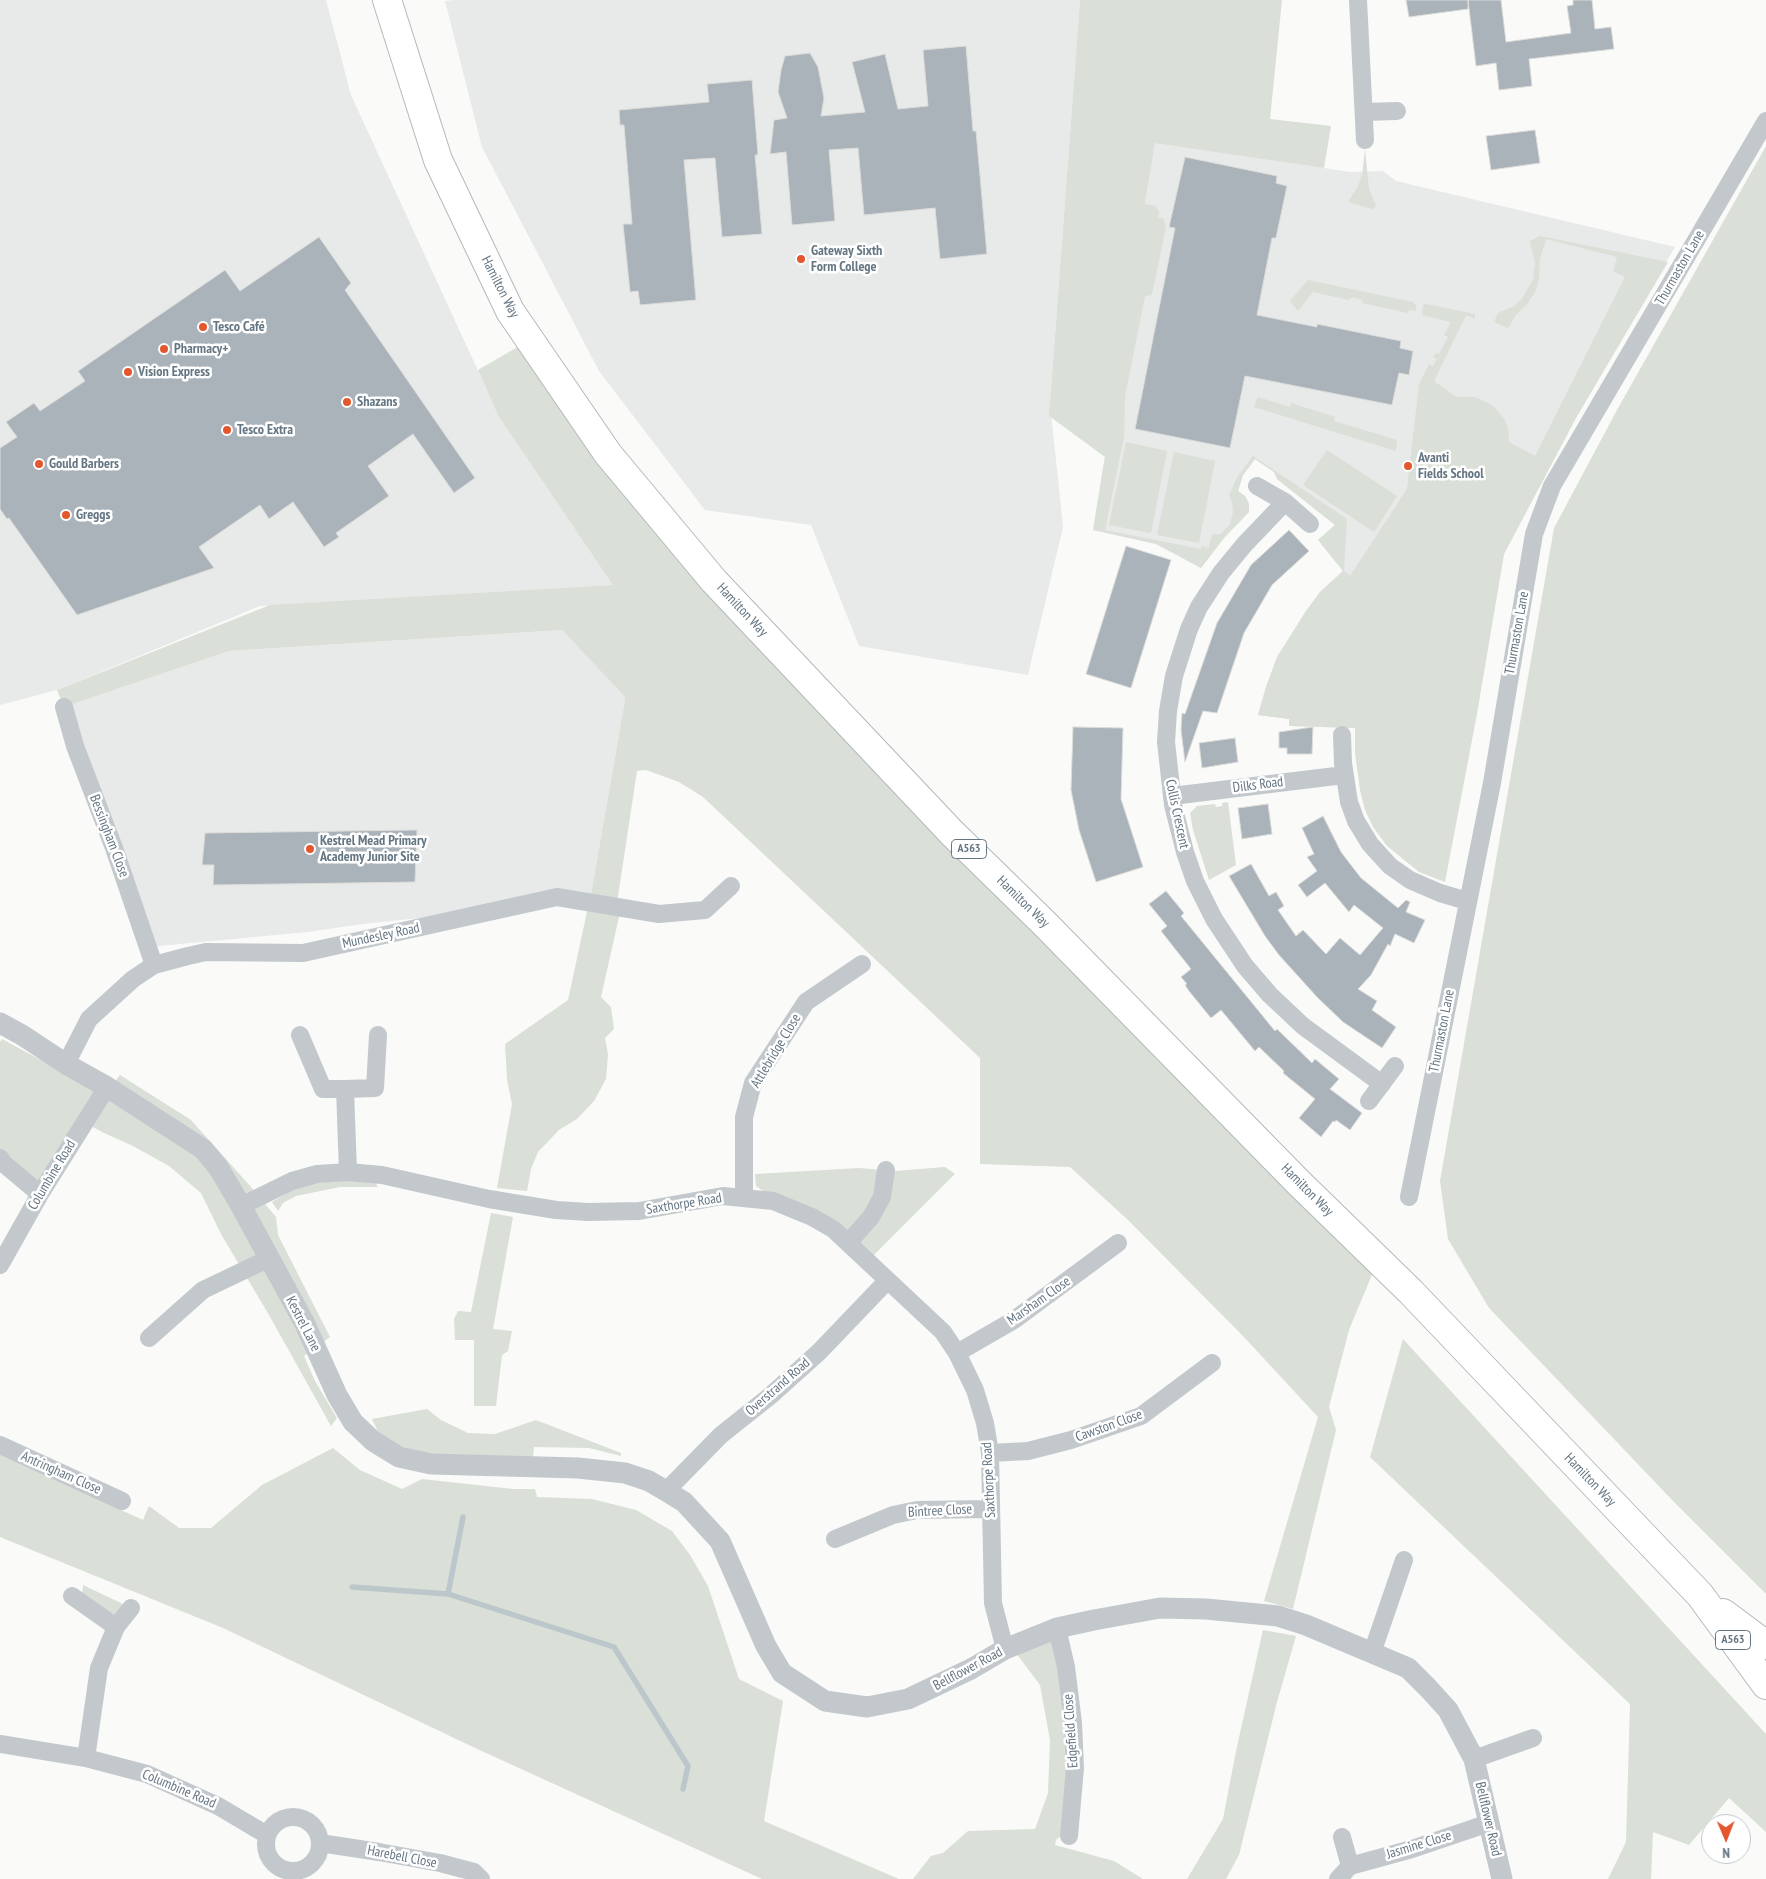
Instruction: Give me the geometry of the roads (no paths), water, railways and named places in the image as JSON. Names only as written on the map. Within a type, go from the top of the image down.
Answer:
[{"type":"highway","name":"Hamilton Way","points":[[386,0],[438,160],[510,311],[608,454],[714,581],[952,833],[1045,924],[1298,1182],[1411,1292],[1700,1595],[1766,1685]]},
{"type":"highway","name":"Hamilton Way","points":[[1700,1595],[1766,1645]]},
{"type":"street","points":[[1358,0],[1365,140]]},
{"type":"street","points":[[1364,112],[1397,110]]},
{"type":"street","name":"Thurmaston Lane","points":[[1409,1197],[1492,783],[1534,534],[1552,486],[1766,121]]},
{"type":"street","points":[[1257,486],[1285,502],[1310,524]]},
{"type":"street","name":"Collis Crescent","points":[[1285,502],[1244,545],[1221,573],[1189,629],[1174,676],[1168,711],[1166,742],[1172,796],[1182,841],[1195,881],[1214,919],[1245,966],[1270,996],[1303,1026],[1382,1084]]},
{"type":"street","name":"Bessingham Close","points":[[64,707],[75,746],[114,848],[154,965]]},
{"type":"street","points":[[1342,735],[1344,775],[1349,802],[1364,835],[1381,858],[1399,874],[1425,888],[1468,901]]},
{"type":"street","name":"Dilks Road","points":[[1172,796],[1344,775]]},
{"type":"street","name":"Mundesley Road","points":[[66,1064],[89,1020],[133,979],[154,965],[206,952],[303,953],[557,898],[658,914],[705,910],[731,886]]},
{"type":"street","name":"Attlebridge Close","points":[[744,1198],[744,1117],[753,1083],[806,1002],[862,964]]},
{"type":"street","name":"Kestrel Lane","points":[[0,1023],[107,1087],[203,1150],[218,1167],[241,1206],[268,1259],[305,1324],[337,1395],[353,1422],[373,1441],[399,1457],[431,1464],[578,1468],[624,1474],[649,1481],[666,1492]]},
{"type":"street","points":[[300,1035],[323,1089],[345,1090],[375,1088],[378,1035]]},
{"type":"street","points":[[1369,1101],[1395,1066]]},
{"type":"street","name":"Columbine Road","points":[[0,1265],[40,1194],[107,1087]]},
{"type":"street","points":[[345,1090],[348,1172]]},
{"type":"street","points":[[0,1158],[3,1163],[40,1194]]},
{"type":"street","points":[[848,1243],[870,1217],[882,1197],[886,1170]]},
{"type":"street","name":"Saxthorpe Road","points":[[241,1206],[292,1181],[316,1174],[348,1172],[382,1175],[489,1199],[556,1210],[588,1212],[639,1211],[723,1196],[773,1201],[812,1217],[833,1229],[943,1332],[957,1353],[975,1390],[985,1423],[990,1453],[993,1603],[1005,1649]]},
{"type":"street","name":"Marsham Close","points":[[957,1353],[1014,1320],[1118,1243]]},
{"type":"street","points":[[149,1338],[203,1290],[268,1259]]},
{"type":"street","name":"Overstrand Road","points":[[666,1492],[721,1435],[770,1396],[819,1352],[887,1281]]},
{"type":"street","name":"Cawston Close","points":[[990,1453],[1028,1451],[1070,1440],[1141,1416],[1212,1363]]},
{"type":"street","name":"Antringham Close","points":[[0,1445],[122,1501]]},
{"type":"street","name":"Bellflower Road","points":[[666,1492],[684,1502],[720,1541],[766,1646],[782,1673],[825,1701],[867,1707],[908,1699],[971,1669],[1005,1649],[1057,1628],[1160,1608],[1206,1609],[1278,1616],[1306,1625],[1408,1668],[1448,1710],[1474,1759],[1502,1879]]},
{"type":"street","name":"Bintree Close","points":[[835,1539],[893,1515],[917,1510],[991,1509]]},
{"type":"street","points":[[1372,1653],[1404,1560]]},
{"type":"street","points":[[72,1596],[116,1627]]},
{"type":"street","points":[[86,1758],[99,1668],[116,1627],[131,1608]]},
{"type":"street","name":"Edgefield Close","points":[[1057,1628],[1066,1667],[1074,1741],[1075,1768],[1069,1836]]},
{"type":"street","points":[[1474,1759],[1533,1738]]},
{"type":"street","name":"Columbine Road","points":[[0,1744],[86,1758],[147,1774],[218,1806],[267,1835]]},
{"type":"street","points":[[298,1817],[312,1824],[320,1837],[318,1854],[313,1862],[294,1875],[277,1866],[270,1859],[266,1850],[267,1835],[274,1824],[282,1818],[298,1817]]},
{"type":"street","name":"Jasmine Close","points":[[1342,1838],[1344,1872],[1489,1823]]},
{"type":"street","name":"Harebell Close","points":[[320,1843],[440,1863],[474,1872],[481,1879]]},
{"type":"waterway","points":[[448,1594],[463,1517]]},
{"type":"waterway","points":[[352,1587],[448,1594],[614,1647],[688,1766],[683,1789]]},
{"type":"place","name":"Gateway Sixth Form College","points":[[801,259]]},
{"type":"place","name":"Tesco Café","points":[[203,327]]},
{"type":"place","name":"Pharmacy+","points":[[164,349]]},
{"type":"place","name":"Vision Express","points":[[128,372]]},
{"type":"place","name":"Shazans","points":[[347,402]]},
{"type":"place","name":"Tesco Extra","points":[[227,430]]},
{"type":"place","name":"Gould Barbers","points":[[39,464]]},
{"type":"place","name":"Avanti Fields School","points":[[1408,466]]},
{"type":"place","name":"Greggs","points":[[66,515]]},
{"type":"place","name":"Kestrel Mead Primary Academy Junior Site","points":[[310,849]]}]
